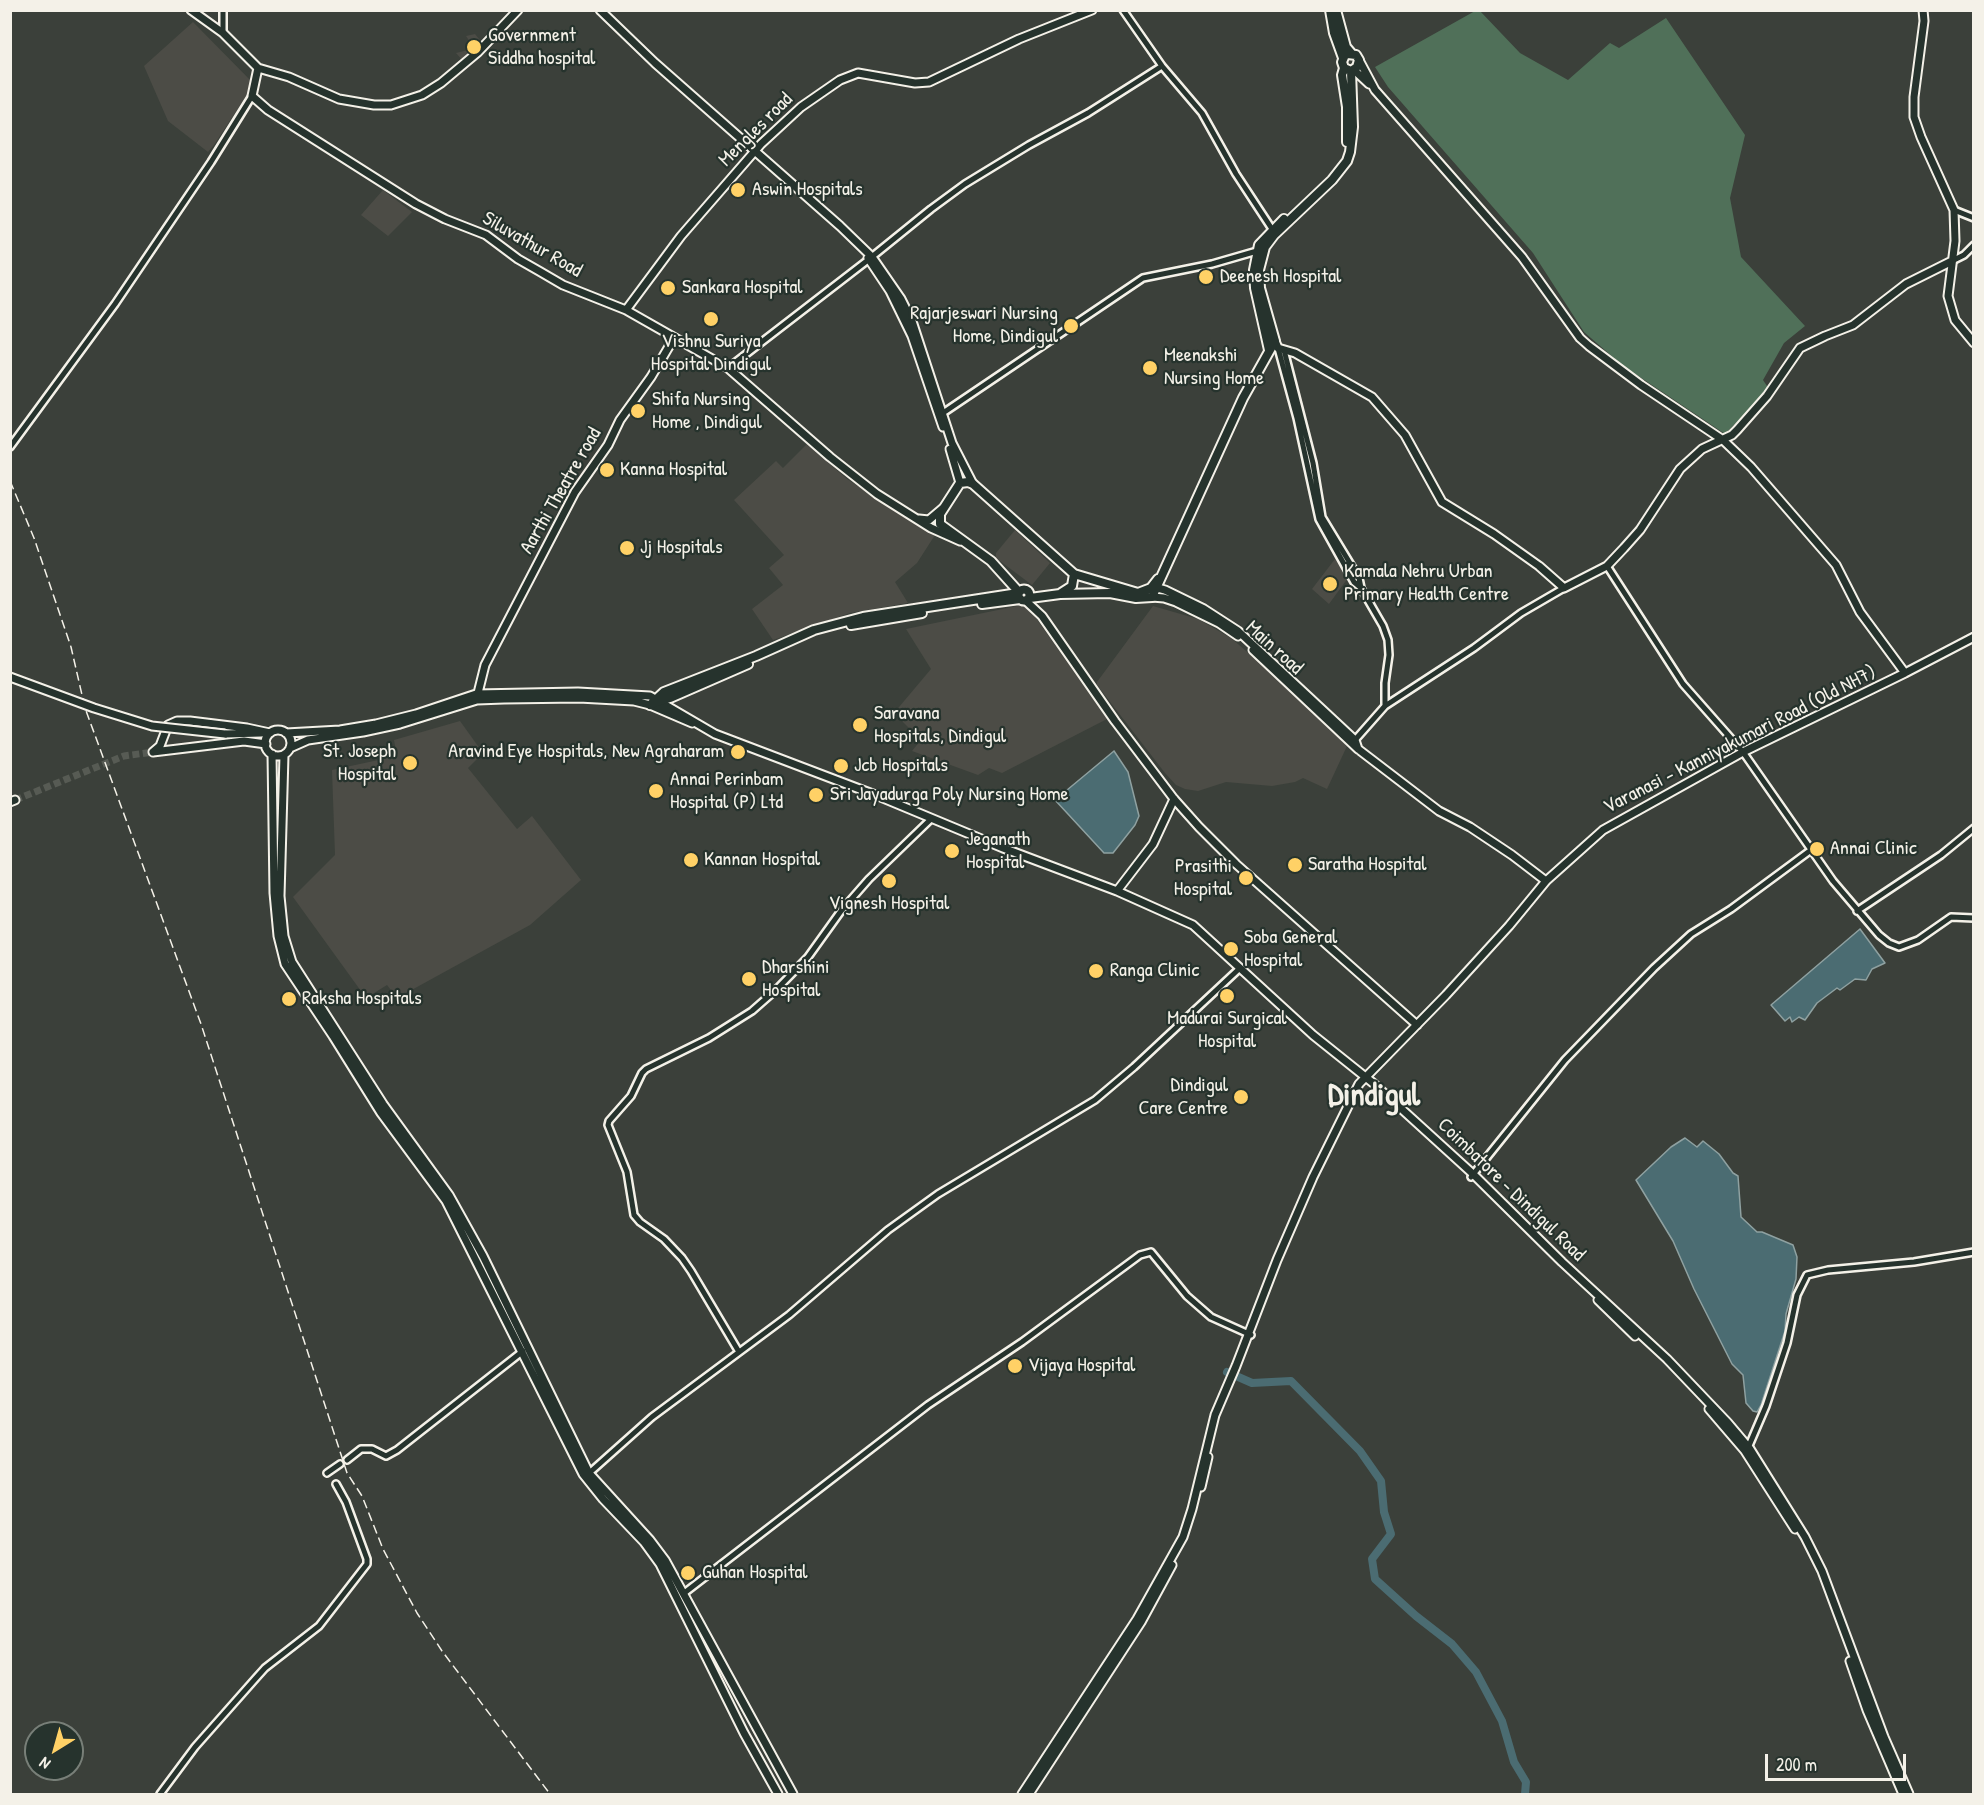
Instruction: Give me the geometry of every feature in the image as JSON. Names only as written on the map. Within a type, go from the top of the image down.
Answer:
[{"type":"highway","points":[[1276,345],[1260,288],[1261,256],[1268,241],[1332,180],[1347,161],[1353,134],[1350,69],[1343,58],[1334,33],[1330,10]]},
{"type":"highway","points":[[1276,345],[1255,288],[1254,270],[1257,251],[1272,229],[1328,178],[1343,158],[1346,150],[1346,95],[1342,75],[1350,69],[1357,68],[1359,60],[1346,47],[1336,10]]},
{"type":"highway","points":[[1343,58],[1352,54]]},
{"type":"highway","points":[[656,702],[664,692],[756,656],[814,630],[844,621],[1000,596],[1110,593],[1136,598],[1152,597],[1154,587],[1243,398],[1269,350],[1276,345]]},
{"type":"highway","points":[[1023,595],[991,561],[940,524],[939,519],[943,508],[960,483],[973,484],[1074,574],[1138,593],[1154,587]]},
{"type":"highway","points":[[1057,595],[1072,586],[1074,574]]},
{"type":"highway","points":[[1000,596],[1008,590],[1008,580]]},
{"type":"highway","points":[[656,702],[830,630],[1023,595]]},
{"type":"main road","points":[[191,10],[223,33],[258,68],[289,77],[339,99],[374,105],[391,105],[422,94],[441,82],[478,52],[518,10]]},
{"type":"main road","points":[[600,10],[655,63],[840,226],[869,256],[901,299],[912,321],[960,483]]},
{"type":"main road","name":"Mengles road","points":[[626,310],[681,236],[755,151],[782,122],[801,106],[852,74],[876,75],[915,83],[929,82],[1019,39],[1092,10]]},
{"type":"main road","points":[[1923,10],[1924,21],[1914,97],[1914,117],[1954,210],[1955,241],[1947,296],[1955,320],[1974,344]]},
{"type":"main road","points":[[1359,60],[1375,90]]},
{"type":"main road","points":[[252,96],[258,68]]},
{"type":"main road","points":[[1350,69],[1375,90],[1522,256],[1580,338],[1641,385],[1723,440],[1751,467],[1836,565],[1860,612],[1905,673]]},
{"type":"main road","name":"Siluvathur Road","points":[[252,96],[268,110],[416,204],[486,236],[518,259],[563,285],[626,310],[728,368],[830,457],[877,494],[931,528],[961,541]]},
{"type":"main road","points":[[1276,345],[1295,353],[1372,397],[1405,435],[1442,502],[1494,534],[1539,566],[1564,588],[1607,566],[1640,530],[1688,460],[1709,445],[1723,440],[1737,430],[1761,404],[1800,348],[1853,326],[1906,284],[1952,261]]},
{"type":"main road","name":"Aarthi Theatre road","points":[[477,697],[485,665],[575,492],[608,445],[620,420],[651,377],[674,338]]},
{"type":"main road","points":[[921,353],[952,443],[973,484]]},
{"type":"main road","points":[[914,518],[929,520],[943,508]]},
{"type":"main road","name":"Main road","points":[[1154,587],[1204,609],[1238,631],[1355,740]]},
{"type":"main road","points":[[1023,595],[1042,616],[1115,721],[1174,799],[1236,864],[1417,1025]]},
{"type":"main road","name":"Main road","points":[[1152,597],[1176,602],[1219,623],[1237,635],[1358,749],[1438,811],[1470,826],[1546,881]]},
{"type":"main road","name":"Varanasi - Kanniyakumari Road (Old NH7)","points":[[1029,1794],[1137,1619],[1186,1532],[1215,1415],[1233,1379],[1249,1334],[1317,1178],[1366,1079],[1509,926],[1546,881],[1603,830],[1743,752],[1974,637]]},
{"type":"main road","points":[[10,677],[94,708],[152,726],[225,734],[247,734],[268,739]]},
{"type":"main road","points":[[477,697],[400,724],[363,732],[315,738],[290,748],[284,755],[280,896],[288,953],[297,973],[339,1033],[383,1104],[449,1195],[483,1256],[525,1349]]},
{"type":"main road","points":[[698,725],[656,702],[477,697],[376,724],[340,730],[286,733],[281,731],[268,739],[153,752],[160,746],[168,724],[177,721],[246,728],[268,739],[272,754],[274,893],[278,936],[285,964],[381,1113],[446,1201],[525,1349],[587,1475],[603,1499],[644,1542],[662,1567],[744,1732],[778,1794]]},
{"type":"main road","points":[[656,702],[682,721],[698,725]]},
{"type":"main road","name":"Coimbatore - Dindigul Road","points":[[698,725],[715,734],[1117,891],[1193,925],[1313,1035],[1373,1083],[1667,1359],[1726,1421],[1805,1537],[1822,1571],[1884,1737],[1909,1794]]},
{"type":"main road","points":[[286,733],[290,737],[290,748]]},
{"type":"main road","points":[[1355,740],[1358,749]]},
{"type":"main road","points":[[272,754],[284,755]]},
{"type":"main road","points":[[1117,891],[1153,844],[1174,799]]},
{"type":"main road","name":"Coimbatore - Dindigul Road","points":[[1747,1449],[1818,1572],[1867,1710],[1902,1794]]},
{"type":"main road","points":[[587,1475],[661,1554],[793,1794]]},
{"type":"main road","name":"Varanasi - Kanniyakumari Road (Old NH7)","points":[[1022,1794],[1083,1708]]},
{"type":"street","points":[[223,10],[223,33]]},
{"type":"street","points":[[1124,10],[1162,66],[1202,113],[1236,174],[1272,229]]},
{"type":"street","points":[[728,368],[869,256],[965,184],[1088,113],[1162,66]]},
{"type":"street","points":[[10,447],[115,304],[211,162],[252,96]]},
{"type":"street","points":[[1954,210],[1974,218]]},
{"type":"street","points":[[1952,261],[1964,255],[1974,245]]},
{"type":"street","points":[[943,413],[1143,278],[1212,264],[1257,251]]},
{"type":"street","points":[[1276,345],[1313,463],[1323,517],[1359,578],[1361,588],[1383,626],[1388,640],[1385,706]]},
{"type":"street","points":[[1607,566],[1680,679],[1743,752],[1811,850],[1857,911],[1879,935],[1899,947],[1918,940],[1950,917],[1974,918]]},
{"type":"street","points":[[1355,740],[1385,706],[1474,648],[1521,613],[1564,588]]},
{"type":"street","points":[[739,1352],[692,1271],[664,1239],[634,1215],[627,1172],[610,1132],[609,1122],[631,1096],[646,1069],[709,1038],[752,1011],[777,989],[812,951],[841,911],[869,879],[931,819]]},
{"type":"street","points":[[1857,911],[1941,855],[1974,828]]},
{"type":"street","points":[[1472,1176],[1565,1060],[1654,968],[1691,934],[1731,909],[1811,850]]},
{"type":"street","points":[[587,1475],[659,1412],[814,1294],[880,1237],[938,1194],[1095,1100],[1134,1068],[1240,968]]},
{"type":"street","points":[[683,1594],[928,1405],[1022,1342],[1140,1255],[1151,1252],[1187,1296],[1211,1317],[1249,1334]]},
{"type":"street","points":[[1747,1449],[1766,1406],[1787,1343],[1797,1295],[1807,1275],[1828,1270],[1914,1262],[1974,1252]]},
{"type":"street","points":[[347,1460],[361,1449],[372,1449],[386,1456],[398,1450],[525,1349]]},
{"type":"street","points":[[327,1473],[340,1464]]},
{"type":"street","points":[[160,1794],[195,1747],[256,1678],[265,1668],[319,1626],[367,1564],[367,1558],[346,1502],[336,1484]]},
{"type":"shaded area","points":[[193,22],[254,84],[208,152],[168,121],[144,66]]},
{"type":"shaded area","name":"Government Siddha hospital","points":[[475,34],[483,44],[463,61],[456,53],[468,50],[470,42],[466,36]]},
{"type":"shaded area","points":[[383,190],[412,212],[388,236],[361,215]]},
{"type":"shaded area","points":[[807,444],[847,479],[935,535],[917,563],[895,582],[908,603],[850,613],[773,640],[752,609],[783,585],[769,568],[784,555],[734,500],[776,461],[783,468]]},
{"type":"shaded area","points":[[1015,530],[1050,563],[1032,585],[996,558],[996,553]]},
{"type":"shaded area","name":"Kamala Nehru Urban Primary Health Centre","points":[[1335,559],[1348,578],[1329,604],[1312,589]]},
{"type":"shaded area","points":[[1022,605],[1029,608],[1107,719],[1002,773],[989,768],[978,775],[912,751],[921,740],[894,713],[931,669],[906,629]]},
{"type":"shaded area","points":[[1153,606],[1198,619],[1231,638],[1282,682],[1347,746],[1327,789],[1303,778],[1295,782],[1272,786],[1226,782],[1198,791],[1176,785],[1097,685]]},
{"type":"shaded area","points":[[460,721],[483,753],[468,768],[517,829],[532,816],[581,880],[530,925],[397,998],[387,985],[366,998],[293,897],[335,855],[332,770],[397,756],[394,740]]},
{"type":"green space","points":[[1475,11],[1480,11],[1520,53],[1568,80],[1610,43],[1619,48],[1666,18],[1745,135],[1730,198],[1741,257],[1805,326],[1784,343],[1763,380],[1769,389],[1725,434],[1622,365],[1584,332],[1533,253],[1388,87],[1375,67]]},
{"type":"water","points":[[1114,751],[1128,772],[1139,816],[1135,825],[1113,853],[1104,853],[1055,800]]},
{"type":"water","points":[[1860,929],[1885,963],[1872,969],[1866,980],[1855,979],[1840,990],[1837,988],[1817,1003],[1805,1020],[1799,1017],[1792,1022],[1790,1017],[1785,1021],[1771,1005]]},
{"type":"water","points":[[1685,1138],[1697,1147],[1703,1141],[1719,1154],[1733,1173],[1738,1176],[1741,1217],[1757,1232],[1793,1245],[1797,1257],[1796,1279],[1786,1314],[1785,1331],[1757,1412],[1746,1403],[1743,1375],[1732,1364],[1694,1289],[1673,1241],[1636,1180],[1671,1147]]},
{"type":"waterway","points":[[1227,1372],[1252,1383],[1291,1381],[1360,1451],[1381,1481],[1384,1512],[1391,1534],[1372,1559],[1375,1579],[1416,1616],[1452,1644],[1476,1672],[1502,1721],[1514,1762],[1526,1782],[1525,1794]]},
{"type":"tunnel","points":[[15,800],[124,756],[153,752]]},
{"type":"railway","points":[[10,481],[34,538],[71,647],[85,708],[201,1024],[347,1473],[362,1496],[383,1549],[417,1613],[442,1651],[550,1794]]},
{"type":"place","name":"Government Siddha hospital","points":[[474,47]]},
{"type":"place","name":"Aswin Hospitals","points":[[738,190]]},
{"type":"place","name":"Deenesh Hospital","points":[[1206,277]]},
{"type":"place","name":"Sankara Hospital","points":[[668,288]]},
{"type":"place","name":"Vishnu Suriya Hospital Dindigul","points":[[711,319]]},
{"type":"place","name":"Rajarjeswari Nursing Home, Dindigul","points":[[1071,326]]},
{"type":"place","name":"Meenakshi Nursing Home","points":[[1150,368]]},
{"type":"place","name":"Shifa Nursing Home , Dindigul","points":[[638,411]]},
{"type":"place","name":"Kanna Hospital","points":[[607,470]]},
{"type":"place","name":"Jj Hospitals","points":[[627,548]]},
{"type":"place","name":"Kamala Nehru Urban Primary Health Centre","points":[[1330,584]]},
{"type":"place","name":"Saravana Hospitals, Dindigul","points":[[860,725]]},
{"type":"place","name":"Aravind Eye Hospitals, New Agraharam","points":[[738,752]]},
{"type":"place","name":"St. Joseph Hospital","points":[[410,763]]},
{"type":"place","name":"Jcb Hospitals","points":[[841,766]]},
{"type":"place","name":"Annai Perinbam Hospital (P) Ltd","points":[[656,791]]},
{"type":"place","name":"Sri Jayadurga Poly Nursing Home","points":[[816,795]]},
{"type":"place","name":"Annai Clinic","points":[[1817,849]]},
{"type":"place","name":"Jeganath Hospital","points":[[952,851]]},
{"type":"place","name":"Kannan Hospital","points":[[691,860]]},
{"type":"place","name":"Saratha Hospital","points":[[1295,865]]},
{"type":"place","name":"Prasithi Hospital","points":[[1246,878]]},
{"type":"place","name":"Vignesh Hospital","points":[[889,881]]},
{"type":"place","name":"Soba General Hospital","points":[[1231,949]]},
{"type":"place","name":"Ranga Clinic","points":[[1096,971]]},
{"type":"place","name":"Dharshini Hospital","points":[[749,979]]},
{"type":"place","name":"Madurai Surgical Hospital","points":[[1227,996]]},
{"type":"place","name":"Raksha Hospitals","points":[[289,999]]},
{"type":"place","name":"Dindigul Care Centre","points":[[1241,1097]]},
{"type":"place","name":"Vijaya Hospital","points":[[1015,1366]]},
{"type":"place","name":"Guhan Hospital","points":[[688,1573]]},
{"type":"district","name":"Dindigul","points":[[1374,1096]]}]
